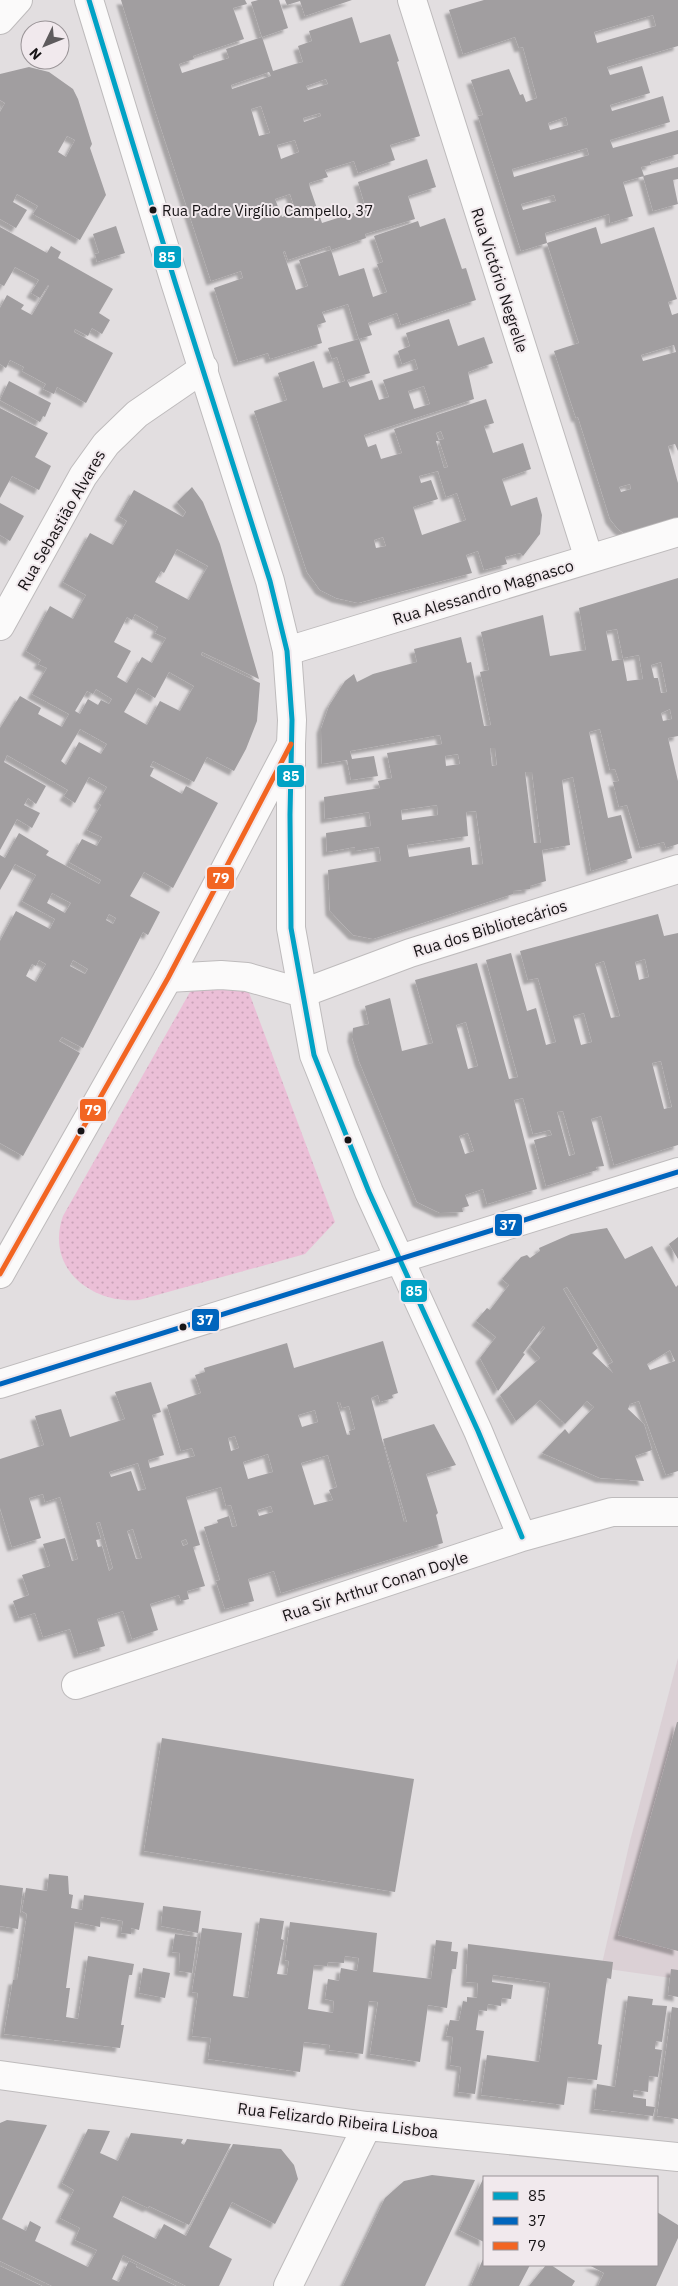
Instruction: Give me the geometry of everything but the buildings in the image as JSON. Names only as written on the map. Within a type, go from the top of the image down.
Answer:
[{"type":"street","points":[[0,20],[18,0]]},
{"type":"street","points":[[89,0],[175,282],[204,368],[270,581],[287,651],[292,720],[291,928],[314,1055],[369,1192],[478,1431],[522,1537]]},
{"type":"street","name":"Rua Victório Negrelle","points":[[412,0],[589,559]]},
{"type":"street","name":"Rua Sebastião Alvares","points":[[0,626],[83,476],[106,444],[136,414],[204,368]]},
{"type":"street","name":"Rua Alessandro Magnasco","points":[[287,651],[678,532]]},
{"type":"street","points":[[0,1274],[168,978],[291,744]]},
{"type":"street","name":"Rua dos Bibliotecários","points":[[303,993],[410,953],[678,869]]},
{"type":"street","points":[[168,978],[221,975],[247,978],[303,993]]},
{"type":"street","points":[[0,1384],[400,1261],[678,1172]]},
{"type":"street","name":"Rua Sir Arthur Conan Doyle","points":[[76,1685],[522,1537],[612,1512],[678,1512]]},
{"type":"street","name":"Rua Felizardo Ribeira Lisboa","points":[[0,2075],[367,2126],[678,2157]]},
{"type":"street","points":[[288,2286],[367,2126]]},
{"type":"shaded area","points":[[239,966],[335,1222],[305,1254],[139,1300],[121,1300],[104,1296],[89,1289],[76,1279],[66,1266],[60,1251],[59,1234],[63,1216],[190,992]]},
{"type":"shaded area","points":[[678,1658],[678,1979],[601,1968],[630,1841]]},
{"type":"transit line","name":"85","points":[[89,0],[175,282],[270,581],[287,651],[292,720],[290,815],[291,928],[314,1055],[369,1192],[478,1431],[522,1537]]},
{"type":"transit line","name":"79","points":[[0,1274],[168,978],[291,744]]},
{"type":"transit line","name":"37","points":[[0,1384],[678,1172]]},
{"type":"place","name":"Rua Padre Virgílio Campello, 37","points":[[153,210]]}]
